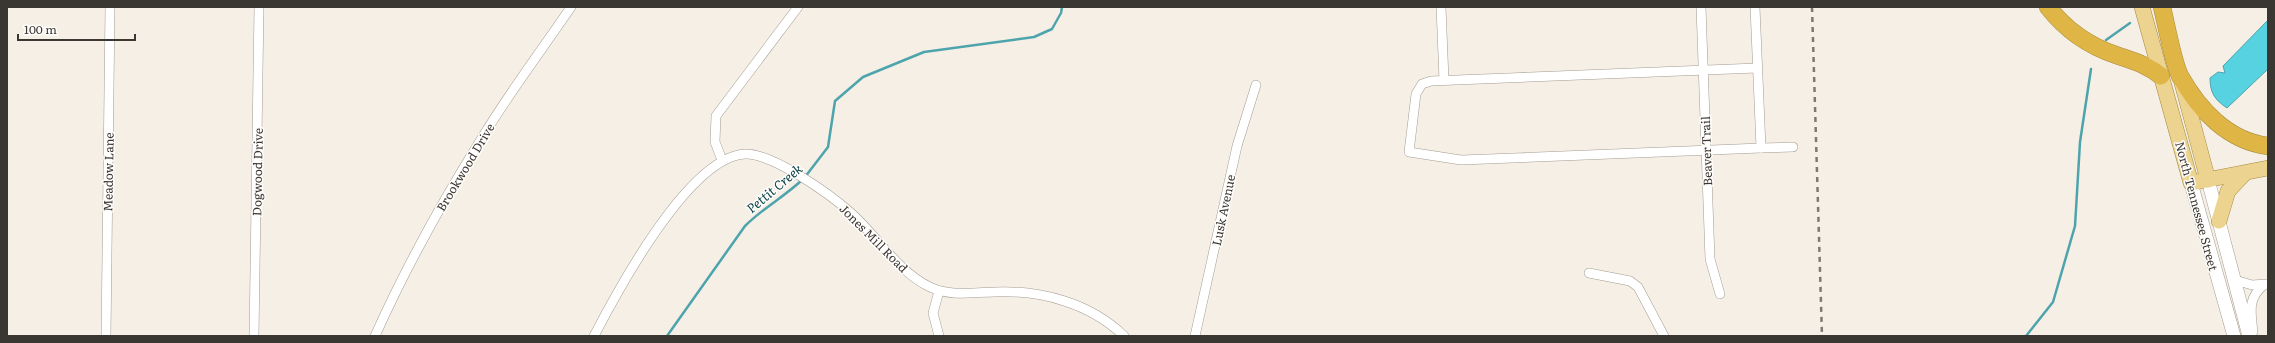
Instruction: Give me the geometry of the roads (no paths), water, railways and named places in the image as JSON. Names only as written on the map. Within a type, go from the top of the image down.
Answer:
[{"type":"highway","points":[[2048,7],[2069,29],[2082,39],[2115,55],[2141,62],[2161,76]]},
{"type":"highway","points":[[2162,7],[2179,74],[2203,108],[2218,124],[2242,139],[2268,146]]},
{"type":"main road","name":"North Tennessee Street","points":[[2142,7],[2221,294],[2234,336]]},
{"type":"main road","points":[[2179,74],[2208,180]]},
{"type":"main road","points":[[2191,183],[2245,174],[2268,168]]},
{"type":"main road","points":[[2219,221],[2228,191],[2245,174]]},
{"type":"main road","name":"North Tennessee Street","points":[[2208,180],[2249,336]]},
{"type":"main road","points":[[2221,294],[2227,336]]},
{"type":"street","name":"Meadow Lane","points":[[106,336],[110,7]]},
{"type":"street","name":"Dogwood Drive","points":[[254,336],[259,7]]},
{"type":"street","name":"Brookwood Drive","points":[[375,336],[398,283],[438,210],[482,137],[571,7]]},
{"type":"street","points":[[722,160],[715,142],[716,116],[798,7]]},
{"type":"street","points":[[1441,7],[1444,80]]},
{"type":"street","name":"Beaver Trail","points":[[1701,7],[1702,70],[1710,258],[1720,294]]},
{"type":"street","points":[[1755,7],[1761,148]]},
{"type":"street","points":[[1757,68],[1431,80],[1422,84],[1418,89],[1409,152],[1460,160],[1793,147]]},
{"type":"street","name":"Lusk Avenue","points":[[1195,336],[1237,146],[1256,85]]},
{"type":"street","name":"Jones Mill Road","points":[[594,336],[628,274],[665,220],[699,178],[722,160],[734,156],[750,154],[766,158],[816,187],[855,216],[912,276],[939,291],[968,294],[1020,292],[1051,297],[1076,306],[1097,316],[1124,336]]},
{"type":"street","points":[[1589,273],[1630,280],[1638,287],[1664,336]]},
{"type":"street","points":[[2235,280],[2246,284],[2266,285]]},
{"type":"street","points":[[2253,336],[2250,305],[2253,296],[2266,285]]},
{"type":"street","points":[[939,291],[933,313],[939,336]]},
{"type":"water","points":[[2268,20],[2268,69],[2227,108],[2214,96],[2210,78],[2218,72],[2225,73],[2223,66]]},
{"type":"waterway","name":"Pettit Creek","points":[[805,177],[828,147],[835,101],[863,77],[924,52],[1034,37],[1052,29],[1061,13],[1062,7]]},
{"type":"waterway","points":[[2106,40],[2130,23]]},
{"type":"waterway","points":[[2026,336],[2053,302],[2075,226],[2080,142],[2091,69]]},
{"type":"waterway","name":"Pettit Creek","points":[[667,336],[745,226],[802,180]]},
{"type":"railway","points":[[1812,7],[1822,336]]}]
